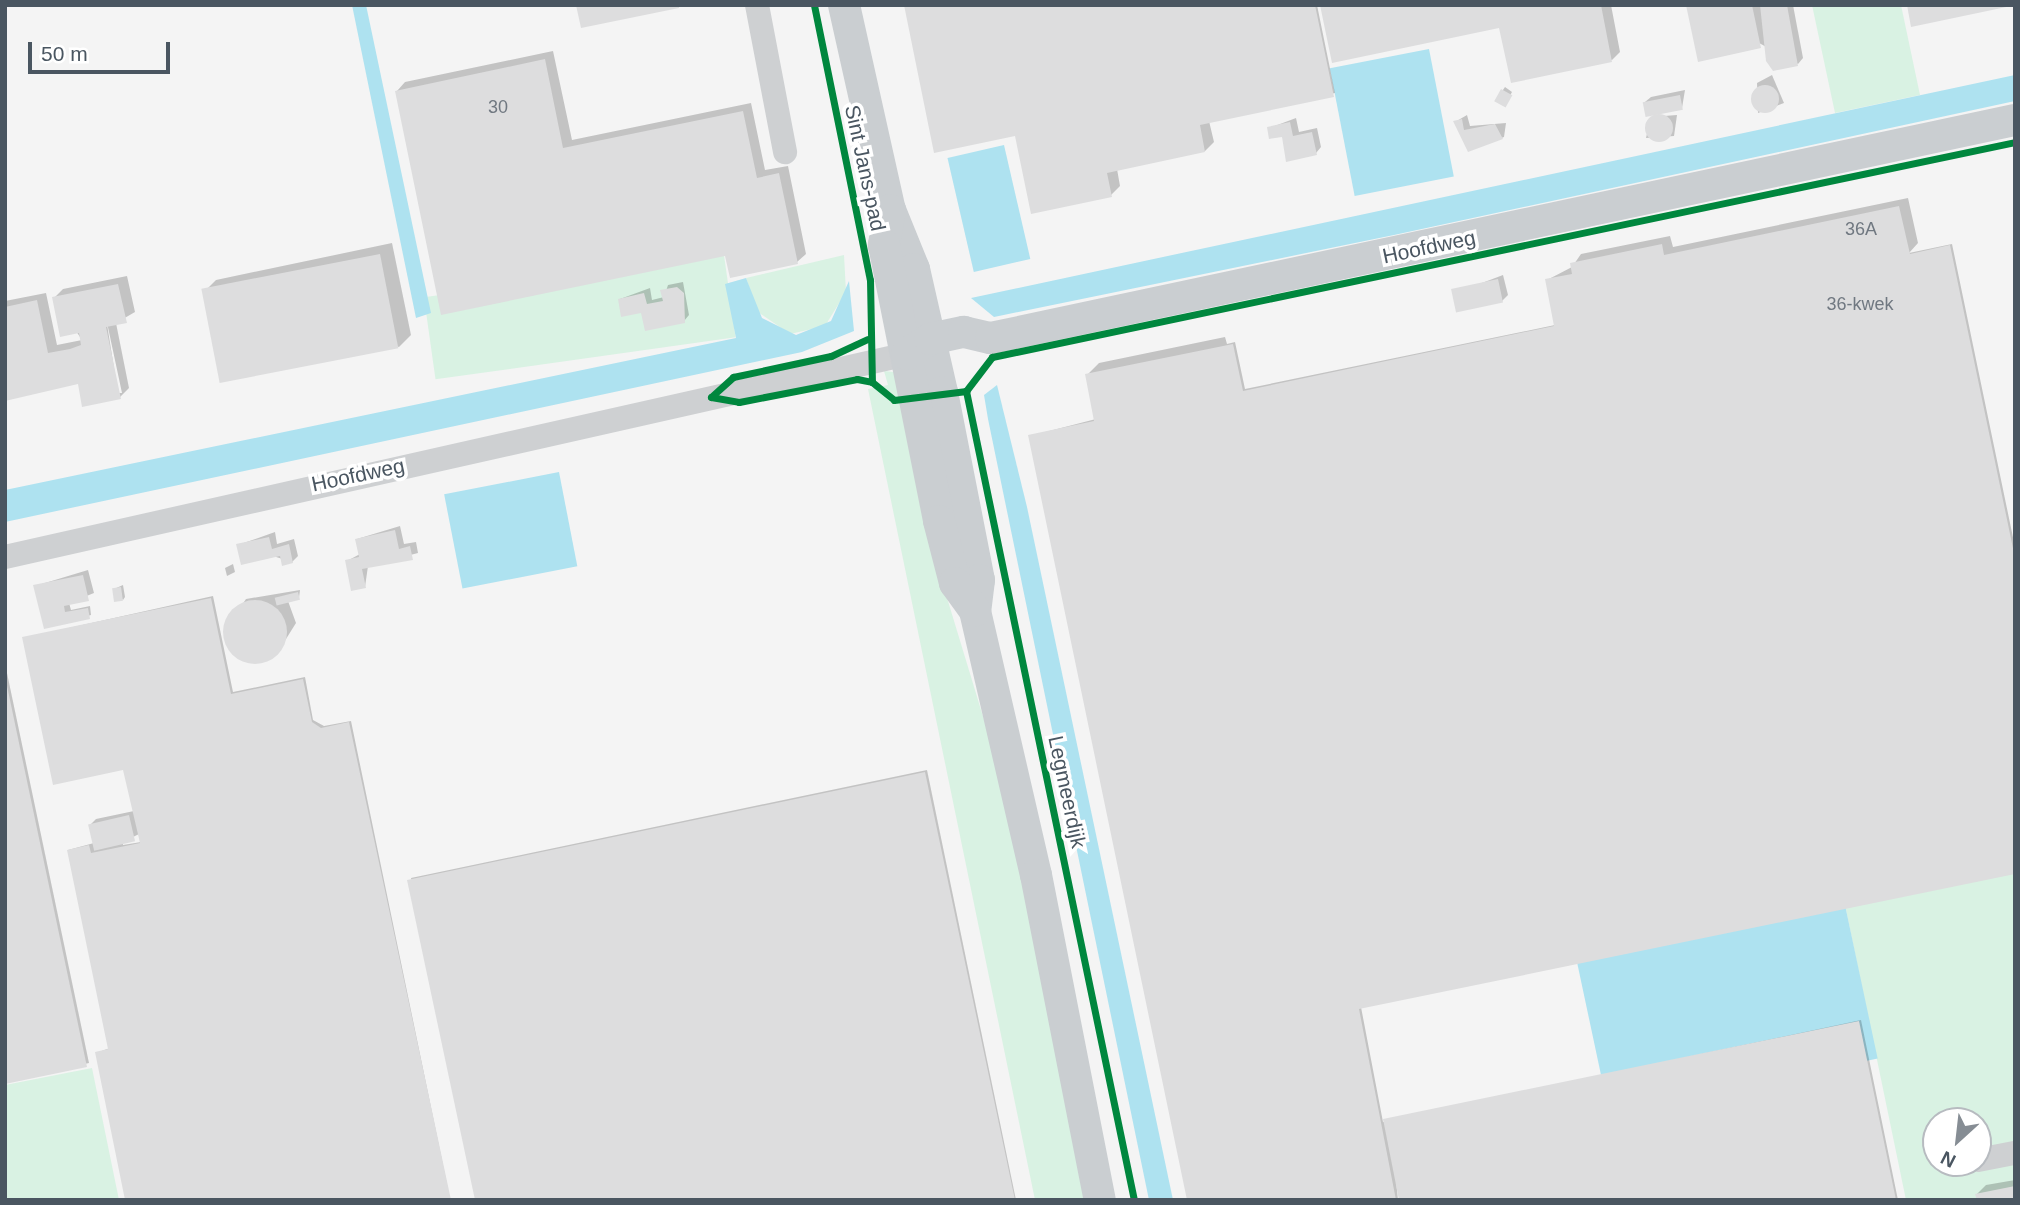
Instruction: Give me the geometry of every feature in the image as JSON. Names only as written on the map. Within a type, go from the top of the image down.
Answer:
[{"type":"main road","points":[[844,5],[890,210],[884,245],[924,351],[955,583],[975,611],[1036,875],[1100,1200]]},
{"type":"main road","name":"Hoofdweg","points":[[924,351],[964,332],[991,338],[2015,120]]},
{"type":"street","points":[[757,5],[785,152]]},
{"type":"street","name":"Hoofdweg","points":[[5,557],[924,351]]},
{"type":"street","points":[[1992,1157],[2015,1153]]},
{"type":"green space","points":[[1812,5],[1901,5],[1920,95],[1835,113]]},
{"type":"green space","points":[[724,255],[736,337],[436,379],[424,297]]},
{"type":"green space","points":[[844,255],[846,292],[825,326],[790,334],[758,312],[746,278]]},
{"type":"green space","points":[[884,371],[894,372],[934,555],[1009,802],[1093,1200],[1035,1200],[868,389],[888,385]]},
{"type":"green space","points":[[2015,870],[2015,1200],[1906,1200],[1845,905]]},
{"type":"green space","points":[[92,1068],[119,1200],[5,1200],[5,1085]]},
{"type":"water","points":[[352,5],[366,5],[431,313],[416,318]]},
{"type":"water","points":[[1429,49],[1454,177],[1355,196],[1330,68]]},
{"type":"water","points":[[2015,75],[2015,101],[1394,235],[994,317],[971,298]]},
{"type":"water","points":[[1004,145],[1030,259],[974,272],[947,158]]},
{"type":"water","points":[[746,278],[762,318],[796,335],[831,321],[849,281],[854,331],[802,352],[5,522],[5,490],[736,338],[725,284]]},
{"type":"water","points":[[997,385],[1027,507],[1173,1200],[1149,1200],[988,419],[984,395]]},
{"type":"water","points":[[559,472],[577,566],[462,589],[444,494]]},
{"type":"water","points":[[1845,905],[1878,1059],[1610,1116],[1577,962]]},
{"type":"building","points":[[576,5],[679,5],[679,8],[581,28]]},
{"type":"building","points":[[904,5],[1315,5],[1334,97],[1200,125],[1205,152],[1107,173],[1112,197],[1031,214],[1015,136],[934,153]]},
{"type":"building","points":[[1320,5],[1601,5],[1612,62],[1511,83],[1499,28],[1332,63]]},
{"type":"building","points":[[1686,5],[1752,5],[1761,48],[1698,62]]},
{"type":"building","points":[[1760,5],[1787,5],[1798,66],[1773,71],[1766,61]]},
{"type":"building","points":[[1907,5],[2011,5],[2011,6],[1911,27]]},
{"type":"building","points":[[545,59],[563,148],[743,111],[757,178],[779,173],[798,264],[730,278],[725,256],[441,315],[395,91]]},
{"type":"building","points":[[1765,85],[1775,89],[1779,99],[1775,109],[1765,113],[1755,109],[1751,99],[1755,89]]},
{"type":"building","points":[[1501,89],[1512,95],[1506,108],[1494,101]]},
{"type":"building","points":[[1680,95],[1683,110],[1646,117],[1643,102]]},
{"type":"building","points":[[1659,114],[1669,118],[1673,128],[1669,138],[1659,142],[1649,138],[1645,128],[1649,118]]},
{"type":"building","points":[[1462,119],[1464,130],[1495,124],[1503,139],[1468,152],[1453,121]]},
{"type":"building","points":[[1290,122],[1293,136],[1312,132],[1317,155],[1286,162],[1282,137],[1269,139],[1267,127]]},
{"type":"building","points":[[1899,206],[1910,254],[1950,245],[2015,558],[2015,874],[1359,1009],[1396,1200],[1187,1200],[1028,435],[1094,421],[1085,374],[1233,344],[1243,391],[1554,326],[1545,279],[1572,274],[1570,263],[1662,244],[1664,255]]},
{"type":"building","points":[[380,254],[398,348],[220,383],[201,289]]},
{"type":"building","points":[[1498,279],[1503,302],[1456,312],[1451,289]]},
{"type":"building","points":[[118,284],[127,323],[106,327],[121,399],[82,407],[78,384],[5,401],[5,307],[37,300],[48,353],[70,349],[81,345],[79,333],[60,337],[52,297]]},
{"type":"building","points":[[677,287],[684,293],[685,323],[645,331],[641,313],[621,317],[618,299],[644,293],[647,304],[663,301],[660,290]]},
{"type":"building","points":[[395,530],[399,549],[410,546],[413,560],[362,569],[366,588],[351,591],[345,560],[359,557],[355,539]]},
{"type":"building","points":[[269,537],[272,549],[289,544],[293,563],[282,566],[280,556],[241,565],[236,544]]},
{"type":"building","points":[[83,575],[89,601],[64,606],[65,612],[88,608],[90,619],[44,629],[33,585]]},
{"type":"building","points":[[121,587],[123,601],[114,602],[112,588]]},
{"type":"building","points":[[298,592],[300,600],[277,606],[275,598]]},
{"type":"building","points":[[211,598],[231,694],[303,679],[312,722],[321,728],[349,722],[451,1200],[125,1200],[95,1052],[108,1049],[67,850],[89,845],[91,853],[140,843],[123,770],[53,785],[22,637]]},
{"type":"building","points":[[249,600],[261,600],[278,609],[285,620],[285,644],[278,655],[261,664],[249,664],[237,659],[228,650],[223,638],[223,626],[228,614],[237,605]]},
{"type":"building","points":[[5,682],[87,1067],[5,1084]]},
{"type":"building","points":[[925,772],[1015,1200],[475,1200],[407,880]]},
{"type":"building","points":[[129,815],[135,841],[94,851],[88,824]]},
{"type":"building","points":[[1859,1021],[1896,1200],[1399,1200],[1383,1119]]},
{"type":"building","points":[[2015,1186],[2015,1200],[1977,1200],[1975,1194]]},
{"type":"cycle path","name":"Sint Jans-pad","points":[[814,5],[870,280],[872,382],[894,400],[966,391]]},
{"type":"cycle path","points":[[966,391],[992,357],[2015,142]]},
{"type":"cycle path","points":[[711,397],[733,377],[831,356],[867,339]]},
{"type":"cycle path","points":[[711,397],[739,402],[857,379],[872,382]]},
{"type":"cycle path","name":"Legmeerdijk","points":[[966,391],[1134,1200]]}]
